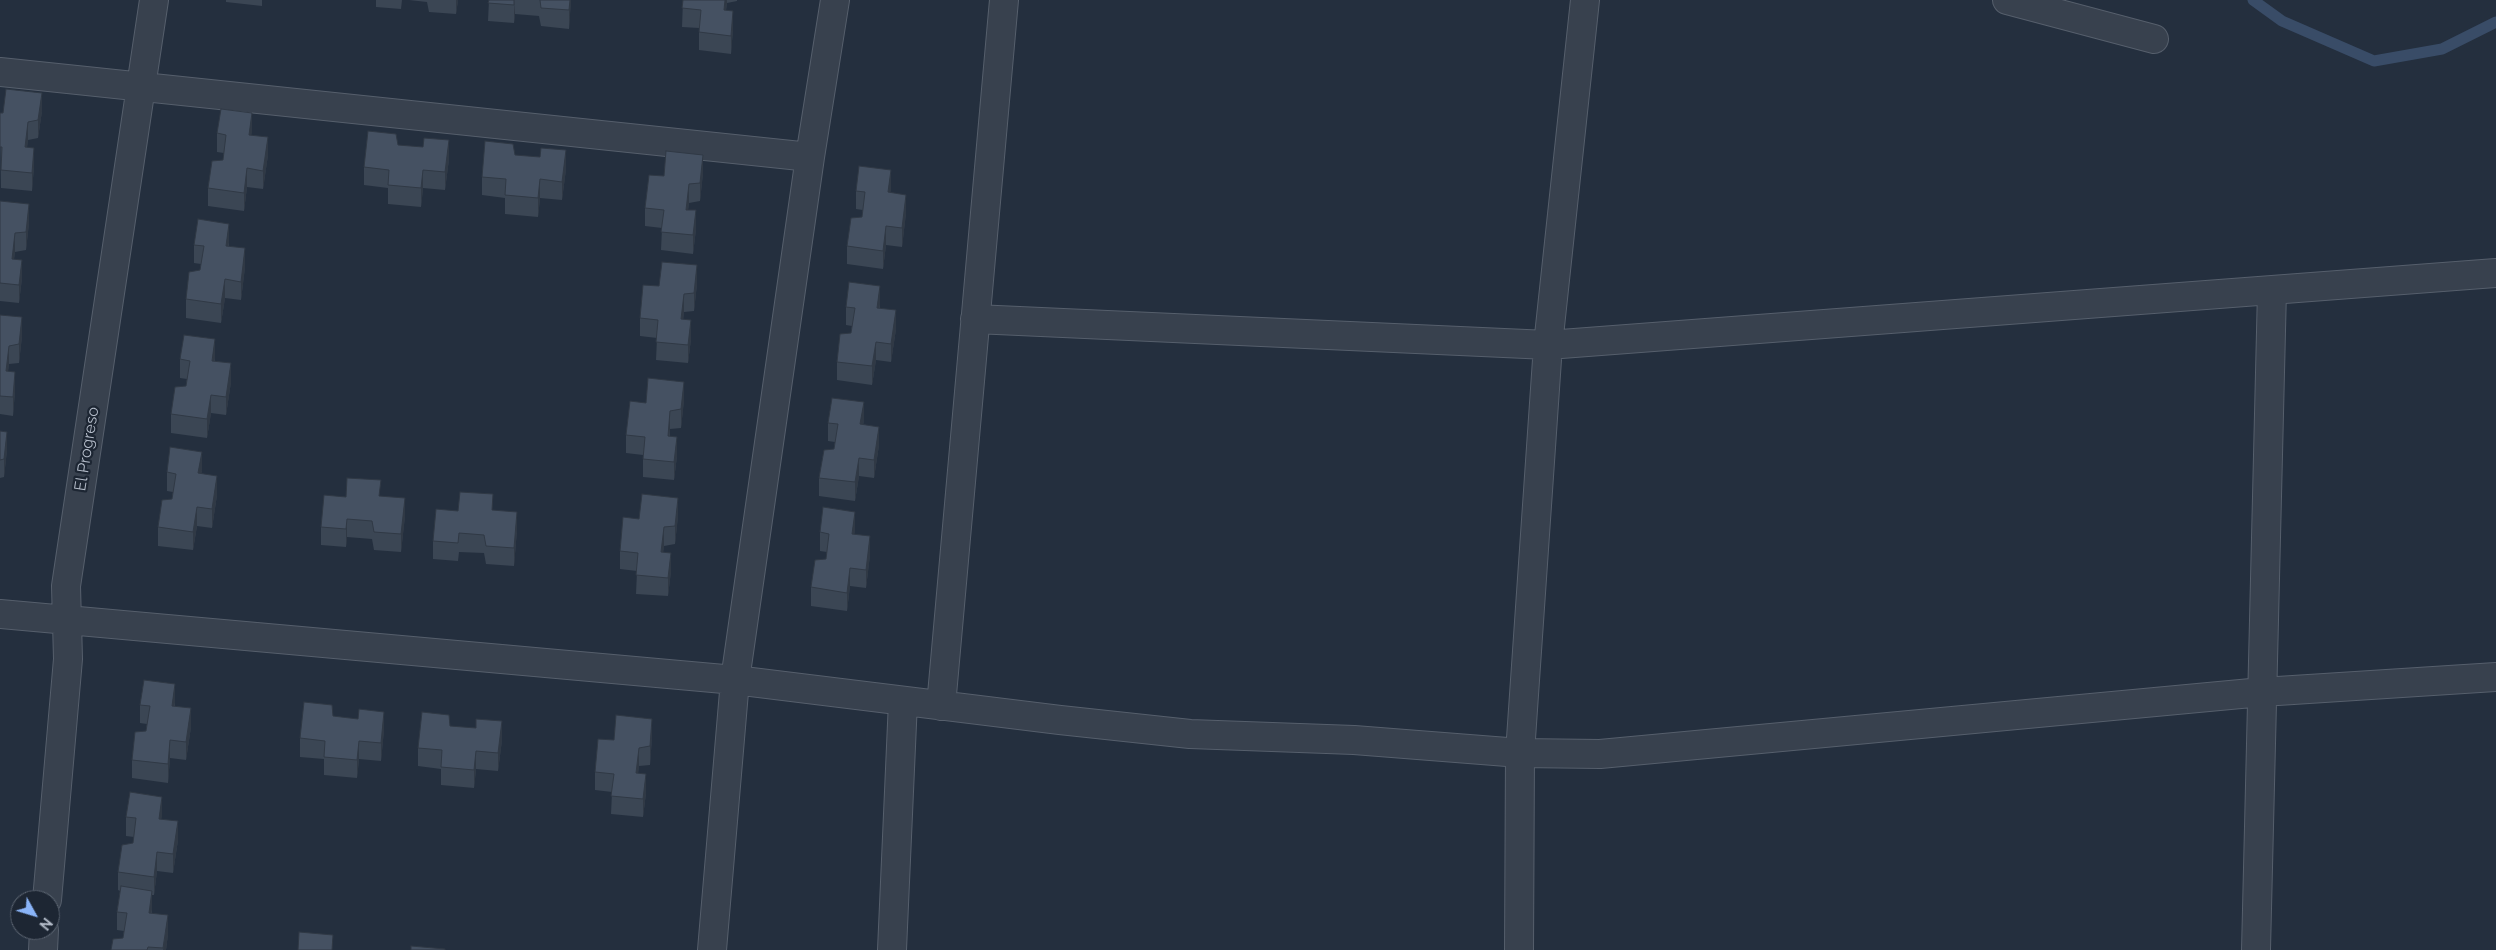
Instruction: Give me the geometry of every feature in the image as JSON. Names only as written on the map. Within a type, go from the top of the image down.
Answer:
[{"type":"street","name":"El Progreso","points":[[48,890],[68,659],[66,586],[154,0]]},
{"type":"street","points":[[712,950],[735,680],[810,157],[835,0]]},
{"type":"street","points":[[941,706],[1004,0]]},
{"type":"street","points":[[1519,950],[1520,753],[1548,345],[1585,0]]},
{"type":"street","points":[[2006,0],[2154,39]]},
{"type":"street","points":[[0,72],[810,157]]},
{"type":"street","points":[[975,320],[1548,345],[2496,273]]},
{"type":"street","points":[[2256,950],[2272,290]]},
{"type":"street","points":[[0,614],[735,680],[941,706],[1190,734],[1354,740],[1520,753],[1600,754],[2262,692],[2496,677]]},
{"type":"street","points":[[892,950],[903,700]]},
{"type":"building","points":[[489,0],[514,0],[514,5],[488,3]]},
{"type":"building","points":[[540,0],[570,0],[569,10],[541,8]]},
{"type":"building","points":[[683,0],[725,0],[724,10],[733,11],[731,36],[699,32],[701,10],[682,8]]},
{"type":"building","points":[[6,89],[42,93],[38,120],[28,122],[25,147],[34,148],[32,173],[1,170],[0,113],[3,113]]},
{"type":"building","points":[[221,109],[252,113],[249,135],[268,137],[263,171],[247,168],[244,193],[208,188],[212,161],[223,160],[226,135],[217,133]]},
{"type":"building","points":[[368,131],[396,134],[398,145],[423,147],[424,138],[449,140],[445,172],[423,170],[421,188],[388,185],[389,170],[364,167]]},
{"type":"building","points":[[485,141],[513,144],[515,155],[540,157],[541,148],[566,150],[562,182],[540,179],[538,198],[505,195],[506,179],[482,177]]},
{"type":"building","points":[[666,151],[703,155],[700,183],[689,184],[686,210],[696,210],[693,235],[661,232],[664,210],[645,208],[649,175],[664,176]]},
{"type":"building","points":[[859,166],[891,170],[888,192],[906,195],[902,228],[886,226],[883,251],[847,246],[851,218],[862,217],[865,192],[856,191]]},
{"type":"building","points":[[0,201],[29,204],[26,232],[15,233],[12,259],[22,260],[19,285],[0,283]]},
{"type":"building","points":[[198,219],[229,224],[226,246],[245,248],[241,282],[225,279],[221,304],[186,299],[189,272],[200,270],[204,246],[194,245]]},
{"type":"building","points":[[662,262],[697,265],[694,293],[684,294],[681,319],[691,320],[688,345],[656,342],[658,320],[640,318],[643,285],[659,286]]},
{"type":"building","points":[[849,282],[880,286],[877,308],[896,310],[891,344],[876,342],[872,366],[837,362],[840,334],[851,333],[855,308],[846,307]]},
{"type":"building","points":[[0,315],[22,317],[19,344],[9,346],[6,371],[15,372],[13,397],[0,396]]},
{"type":"building","points":[[184,335],[215,339],[212,361],[231,363],[226,397],[211,395],[207,419],[171,414],[175,387],[186,386],[190,361],[180,359]]},
{"type":"building","points":[[648,378],[684,382],[681,409],[670,411],[668,436],[677,437],[674,462],[643,459],[645,437],[626,435],[630,401],[646,403]]},
{"type":"building","points":[[832,398],[864,402],[860,424],[879,427],[874,460],[859,458],[855,482],[819,478],[824,450],[834,449],[838,424],[828,423]]},
{"type":"building","points":[[0,431],[7,432],[4,459],[0,460]]},
{"type":"building","points":[[170,447],[202,452],[198,473],[217,476],[212,509],[197,507],[193,532],[158,527],[162,500],[172,499],[176,474],[167,472]]},
{"type":"building","points":[[347,478],[381,480],[379,496],[405,498],[401,534],[374,532],[372,521],[347,519],[346,529],[321,527],[324,495],[346,497]]},
{"type":"building","points":[[460,492],[493,494],[492,510],[517,512],[514,548],[486,546],[484,535],[459,533],[458,543],[433,541],[436,509],[458,511]]},
{"type":"building","points":[[642,494],[678,498],[675,526],[664,527],[661,552],[671,553],[668,578],[636,575],[638,553],[620,551],[623,517],[639,519]]},
{"type":"building","points":[[823,507],[855,512],[852,534],[870,536],[866,570],[850,568],[847,593],[811,587],[815,560],[826,559],[829,534],[820,532]]},
{"type":"building","points":[[144,680],[175,684],[172,706],[191,708],[186,742],[170,740],[168,764],[132,760],[135,732],[146,731],[150,706],[140,705]]},
{"type":"building","points":[[304,702],[332,705],[333,716],[358,719],[359,709],[384,712],[381,743],[359,741],[357,760],[324,757],[325,741],[300,738]]},
{"type":"building","points":[[422,712],[449,715],[450,726],[476,728],[476,719],[502,721],[498,753],[476,751],[474,770],[441,767],[442,750],[418,748]]},
{"type":"building","points":[[616,715],[652,719],[650,746],[639,748],[636,773],[646,774],[643,799],[611,796],[614,774],[595,772],[598,739],[614,740]]},
{"type":"building","points":[[130,792],[162,797],[159,819],[178,821],[173,854],[157,852],[154,877],[118,872],[122,845],[133,843],[136,818],[126,817]]},
{"type":"building","points":[[121,886],[152,891],[149,913],[168,915],[163,948],[148,947],[147,950],[111,950],[113,939],[123,938],[127,913],[117,912]]},
{"type":"building","points":[[299,932],[333,935],[332,950],[298,950]]},
{"type":"building","points":[[411,946],[445,949],[445,950],[411,950]]},
{"type":"waterway","points":[[2253,0],[2282,21],[2374,61],[2442,49],[2496,22]]}]
